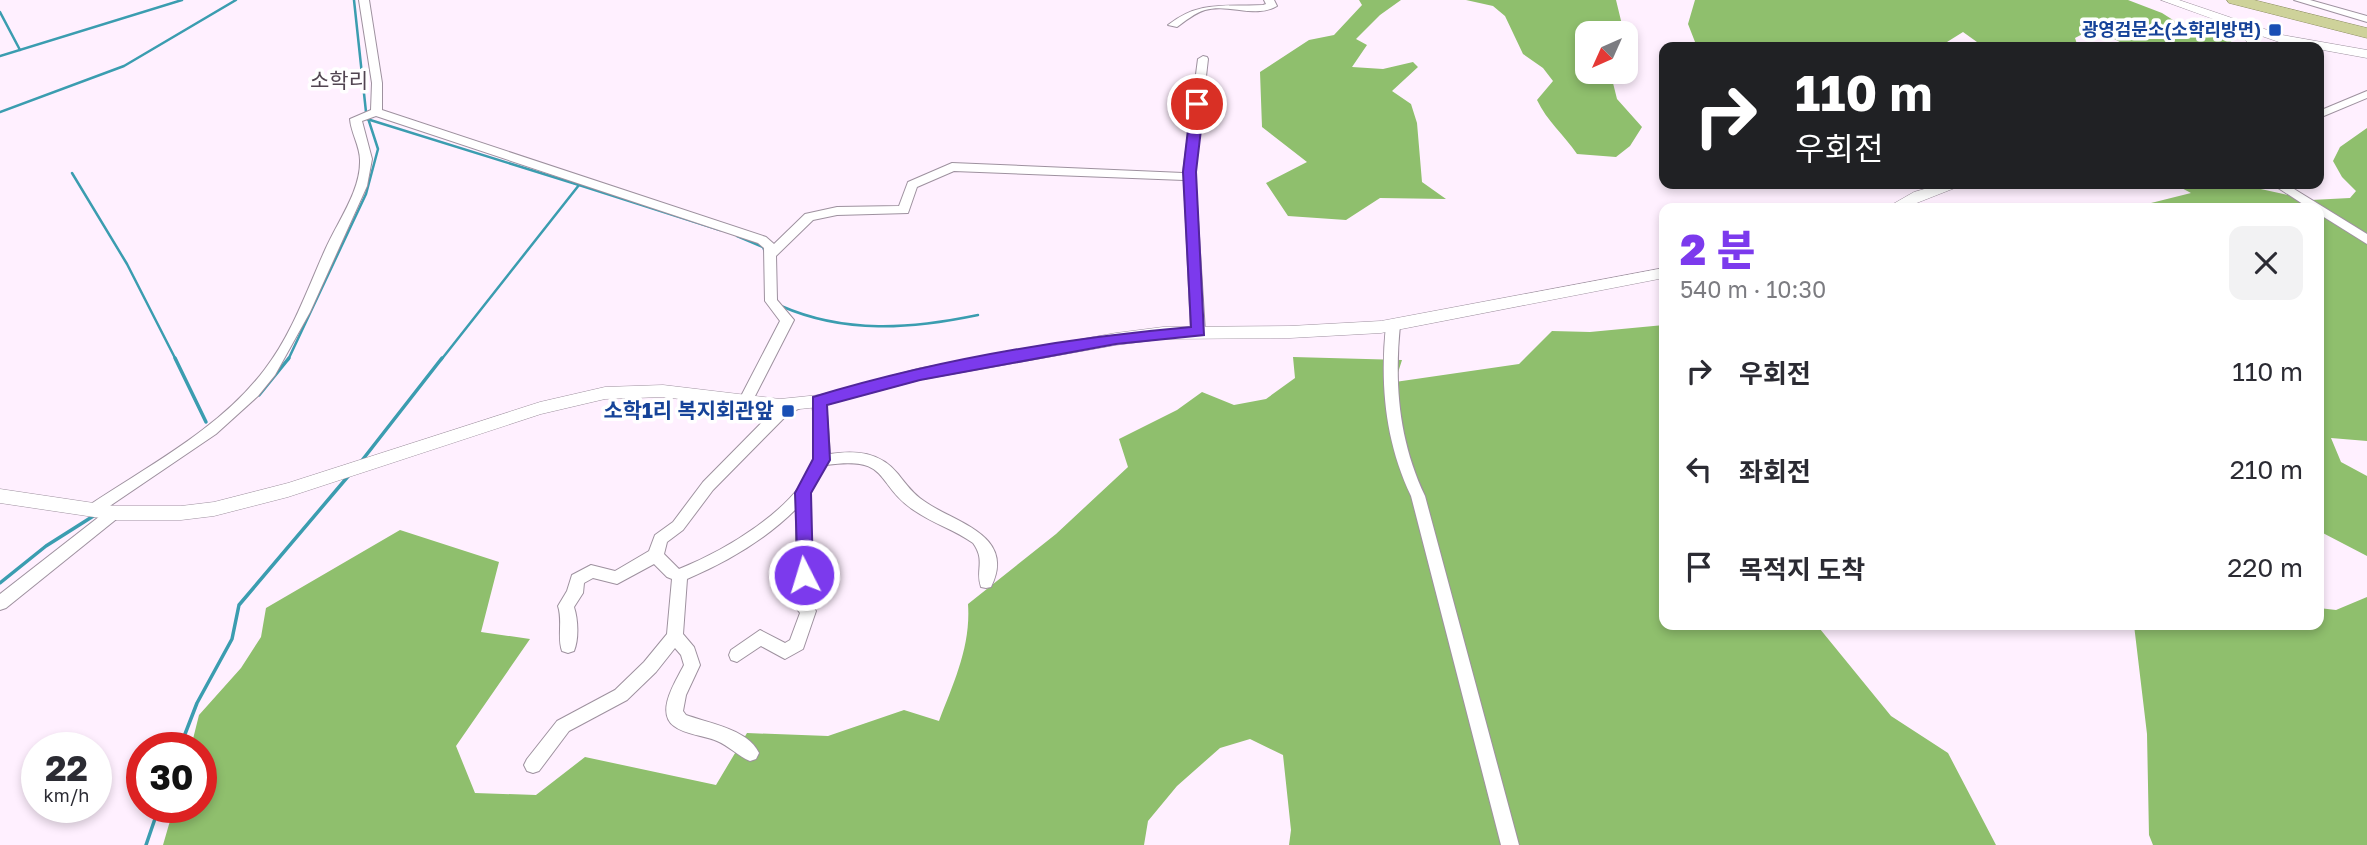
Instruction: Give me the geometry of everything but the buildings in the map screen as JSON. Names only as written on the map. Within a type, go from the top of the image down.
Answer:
[{"type":"highway","points":[[2235,0],[2367,31]]},
{"type":"highway","points":[[2250,0],[2367,31]]},
{"type":"street","points":[[364,0],[377,83],[376,112]]},
{"type":"street","points":[[1174,25],[1201,8],[1255,10],[1272,6],[1269,0]]},
{"type":"street","points":[[2166,0],[2279,37],[2305,42]]},
{"type":"street","points":[[2299,0],[2367,19]]},
{"type":"street","points":[[2212,15],[2250,37],[2253,42]]},
{"type":"street","points":[[2324,46],[2367,54]]},
{"type":"street","points":[[1198,332],[1190,177],[1203,59]]},
{"type":"street","points":[[2324,113],[2367,94]]},
{"type":"street","points":[[0,603],[104,512],[235,409],[271,371],[324,268],[357,193],[366,163],[365,149],[358,142],[356,119],[376,112],[762,240],[772,253],[771,300],[787,320],[746,400]]},
{"type":"street","points":[[772,253],[809,217],[837,211],[904,209],[912,185],[952,167],[1190,177]]},
{"type":"street","points":[[1903,203],[1940,189]]},
{"type":"street","points":[[2286,189],[2308,203]]},
{"type":"street","points":[[2324,213],[2367,240]]},
{"type":"street","points":[[0,496],[104,512],[181,513],[214,509],[288,490],[540,408],[605,393],[663,390],[746,400],[797,403],[818,401],[920,374],[1116,339],[1198,332],[1290,332],[1393,325],[1659,274]]},
{"type":"street","points":[[1393,325],[1390,394],[1407,474],[1418,496],[1510,845]]},
{"type":"street","points":[[656,555],[672,573],[680,575],[726,555],[803,493],[822,460],[818,401]]},
{"type":"street","points":[[568,646],[569,615],[566,606],[575,593],[577,580],[591,571],[617,578],[656,555],[660,539],[678,526],[708,486],[783,410],[797,403]]},
{"type":"street","points":[[822,460],[862,457],[876,462],[914,503],[967,528],[989,557],[991,568],[986,582]]},
{"type":"street","points":[[737,655],[760,636],[785,652],[797,644],[808,611],[796,598],[804,575],[803,493]]},
{"type":"street","points":[[533,765],[563,726],[621,695],[650,667],[675,636],[676,592],[680,575]]},
{"type":"street","points":[[675,636],[688,652],[692,665],[678,695],[674,713],[680,721],[706,727],[735,739],[750,753]]},
{"type":"green space","points":[[1359,0],[1401,0],[1380,15],[1356,39],[1367,45],[1352,67],[1383,69],[1413,62],[1418,67],[1392,91],[1411,104],[1417,123],[1422,182],[1446,199],[1380,198],[1346,220],[1288,216],[1266,183],[1307,162],[1262,127],[1260,72],[1309,40],[1334,35],[1362,5]]},
{"type":"green space","points":[[1466,0],[1616,0],[1621,21],[1575,21],[1575,84],[1613,84],[1617,99],[1642,127],[1630,146],[1616,157],[1577,154],[1537,100],[1553,81],[1543,68],[1523,54],[1505,16],[1493,6]]},
{"type":"green space","points":[[1695,0],[2128,0],[2162,13],[2184,27],[2221,30],[2232,42],[2120,42],[2094,28],[2075,38],[2076,42],[1977,42],[1963,32],[1947,42],[1695,42],[1688,24]]},
{"type":"green space","points":[[2367,128],[2367,441],[2331,438],[2341,462],[2367,476],[2367,556],[2324,534],[2324,203],[2151,203],[2191,193],[2183,189],[2261,189],[2311,200],[2350,198],[2356,191],[2342,177],[2333,161],[2340,147]]},
{"type":"green space","points":[[1659,325],[1659,630],[1821,630],[1891,716],[1948,753],[1996,845],[1289,845],[1291,830],[1283,755],[1250,739],[1220,748],[1177,786],[1148,821],[1144,845],[163,845],[169,823],[217,823],[217,732],[195,732],[199,715],[241,668],[261,637],[266,608],[400,530],[499,562],[481,632],[530,639],[456,746],[475,793],[536,795],[585,757],[716,785],[747,733],[828,736],[904,710],[939,721],[964,649],[968,604],[1056,534],[1128,467],[1119,439],[1177,410],[1202,392],[1234,405],[1266,399],[1295,378],[1293,357],[1402,360],[1395,382],[1519,364],[1552,331],[1590,332]]},
{"type":"green space","points":[[2367,597],[2367,845],[2153,845],[2149,835],[2147,734],[2135,630],[2324,630],[2324,609],[2336,610]]},
{"type":"waterway","points":[[20,50],[182,0]]},
{"type":"waterway","points":[[0,112],[124,66],[236,0]]},
{"type":"waterway","points":[[354,0],[368,119]]},
{"type":"waterway","points":[[0,12],[20,50]]},
{"type":"waterway","points":[[0,56],[20,50]]},
{"type":"waterway","points":[[289,358],[366,194],[378,149],[368,119]]},
{"type":"waterway","points":[[368,119],[579,185]]},
{"type":"waterway","points":[[72,173],[127,264],[175,359]]},
{"type":"waterway","points":[[441,360],[579,185]]},
{"type":"waterway","points":[[579,185],[720,230]]},
{"type":"waterway","points":[[737,236],[763,247],[765,252]]},
{"type":"waterway","points":[[781,306],[805,315],[854,325],[903,326],[978,315]]},
{"type":"waterway","points":[[259,395],[289,358]]},
{"type":"waterway","points":[[360,463],[442,358]]},
{"type":"waterway","points":[[175,359],[206,422]]},
{"type":"waterway","points":[[186,732],[197,703],[232,639],[239,605],[350,474]]},
{"type":"waterway","points":[[0,583],[46,546],[95,515]]},
{"type":"waterway","points":[[146,845],[154,823]]},
{"type":"place","name":"광영검문소(소학리방면)","points":[[2275,30]]},
{"type":"place","name":"소학1리 복지회관앞","points":[[788,411]]},
{"type":"district","name":"소학리","points":[[339,81]]},
{"type":"route","points":[[804,575],[803,493],[822,460],[818,401],[920,374],[1116,339],[1198,332],[1189,172],[1197,104]]}]
